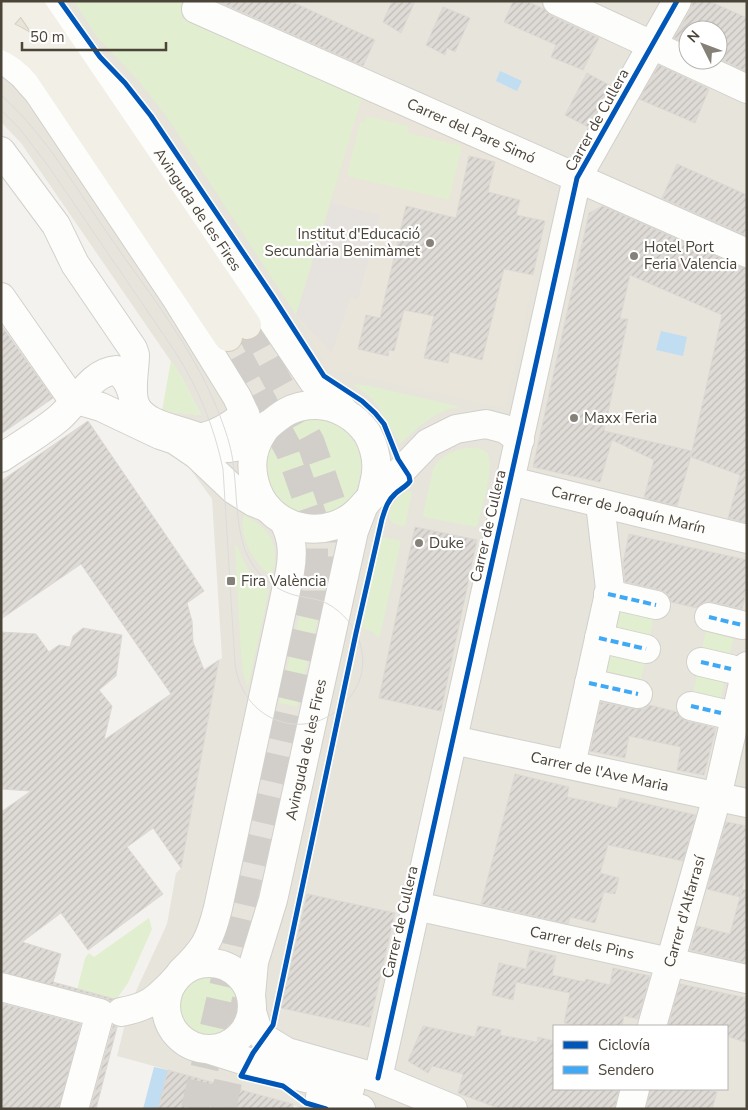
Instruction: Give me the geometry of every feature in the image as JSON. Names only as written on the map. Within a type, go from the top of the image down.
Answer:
[{"type":"main road","points":[[1,18],[16,1]]},
{"type":"main road","name":"Avinguda de les Fires","points":[[1,34],[18,41],[47,67],[237,331],[27,1]]},
{"type":"street","name":"Avinguda de les Fires","points":[[45,1],[84,57],[132,112],[313,382],[328,398],[350,416]]},
{"type":"street","points":[[558,1],[747,89]]},
{"type":"street","name":"Carrer de Cullera","points":[[378,1078],[577,178],[677,1]]},
{"type":"street","name":"Carrer del Pare Simó","points":[[196,8],[747,253]]},
{"type":"street","points":[[1,57],[23,75],[38,92],[176,298],[255,432],[254,483],[260,496],[276,515],[291,538],[293,553],[212,930],[205,948],[152,1002],[120,1017],[151,1021],[166,1027],[188,1044],[281,1072],[351,1089],[404,1109]]},
{"type":"street","points":[[1,151],[56,225],[75,264],[133,349],[135,355],[133,398]]},
{"type":"street","points":[[1,297],[68,393],[77,400],[101,407],[160,435],[175,440],[197,455],[234,490],[276,515],[305,529],[322,529],[339,525],[353,516],[428,443],[456,429],[486,424],[505,429],[520,440]]},
{"type":"street","points":[[1,458],[58,419],[77,400],[87,385],[108,371],[117,370],[128,382],[133,398],[140,411],[147,418],[161,425],[199,438],[225,430],[255,432],[283,412],[301,405],[318,404],[334,408],[350,416],[363,428],[372,442],[376,459],[376,476],[367,501]]},
{"type":"street","name":"Carrer de Joaquín Marín","points":[[511,481],[747,539]]},
{"type":"street","name":"Avinguda de les Fires","points":[[251,1003],[254,962],[273,900],[354,532],[367,501]]},
{"type":"street","points":[[571,766],[610,589],[600,503]]},
{"type":"street","points":[[608,594],[656,605]]},
{"type":"street","points":[[709,617],[742,625]]},
{"type":"street","points":[[599,638],[646,649]]},
{"type":"street","points":[[701,662],[739,667]]},
{"type":"street","name":"Carrer d'Alfarrasí","points":[[652,1025],[717,796],[739,667]]},
{"type":"street","points":[[589,683],[638,694]]},
{"type":"street","points":[[691,706],[721,713]]},
{"type":"street","name":"Carrer de l'Ave Maria","points":[[453,740],[747,803]]},
{"type":"street","name":"Carrer dels Pins","points":[[416,906],[747,979]]},
{"type":"street","points":[[176,1034],[168,1022],[166,1011],[167,994],[177,977],[193,966],[206,962],[220,964],[238,974],[246,983],[258,1031],[264,1038],[287,1052],[378,1078],[453,1109]]},
{"type":"street","points":[[1,987],[100,1013],[74,1109]]},
{"type":"street","points":[[207,1049],[219,1048],[236,1040],[247,1026],[251,1003]]},
{"type":"street","points":[[281,1072],[314,1096],[361,1109]]},
{"type":"street","points":[[630,1109],[635,1090]]},
{"type":"shaded area","points":[[1,1],[747,1],[747,1109],[303,1109],[282,1101],[117,1056],[130,1004],[167,924],[176,873],[181,868],[219,660],[222,658],[212,499],[188,466],[177,458],[158,449],[162,411],[201,415],[181,376],[21,143],[1,122]]},
{"type":"shaded area","name":"Institut d'Educació Secundària Benimàmet","points":[[362,98],[545,179],[552,194],[505,408],[328,369],[296,315]]},
{"type":"shaded area","points":[[331,203],[380,215],[358,300],[350,298],[332,353],[296,315]]},
{"type":"shaded area","points":[[267,731],[298,738],[260,910],[229,904]]},
{"type":"green space","points":[[74,1],[178,1],[187,6],[181,18],[362,98],[296,315],[167,117],[137,79],[97,37]]},
{"type":"green space","points":[[366,116],[409,126],[408,133],[462,146],[449,200],[347,176],[360,122],[364,123]]},
{"type":"green space","points":[[171,360],[181,376],[201,415],[162,411]]},
{"type":"green space","points":[[352,384],[370,386],[461,407],[435,415],[400,444],[377,405],[370,397]]},
{"type":"green space","points":[[318,418],[337,424],[346,431],[358,447],[362,467],[357,488],[352,498],[344,506],[334,512],[312,517],[281,507],[263,478],[267,445],[273,436],[298,420]]},
{"type":"green space","points":[[466,448],[482,449],[489,457],[489,476],[477,526],[424,517],[433,469],[436,464],[447,455]]},
{"type":"green space","points":[[408,490],[412,493],[405,526],[397,525],[390,519],[390,509],[396,500]]},
{"type":"green space","points":[[244,514],[254,520],[272,540],[275,555],[272,577],[259,565],[245,540],[243,531]]},
{"type":"green space","points":[[382,537],[401,541],[380,636],[377,637],[373,632],[364,629],[361,625],[379,540]]},
{"type":"green space","points":[[237,545],[249,570],[269,590],[248,687],[243,673],[241,656],[235,546]]},
{"type":"green space","points":[[310,565],[330,569],[325,590],[306,585]]},
{"type":"green space","points":[[301,609],[319,614],[297,707],[279,703]]},
{"type":"green space","points":[[612,610],[655,610],[649,641],[607,631]]},
{"type":"green space","points":[[707,624],[734,635],[729,660],[701,654]]},
{"type":"green space","points":[[603,648],[646,657],[639,689],[598,672]]},
{"type":"green space","points":[[698,669],[726,676],[720,702],[692,700]]},
{"type":"green space","points":[[149,918],[152,929],[128,983],[116,1000],[77,990],[85,958],[89,953],[94,957]]},
{"type":"green space","points":[[209,974],[227,980],[235,988],[241,1006],[235,1024],[227,1032],[209,1038],[191,1032],[183,1024],[177,1006],[183,988],[191,980]]},
{"type":"water","points":[[500,71],[522,81],[517,91],[496,81]]},
{"type":"water","points":[[661,331],[687,337],[683,356],[656,350]]},
{"type":"water","points":[[154,1067],[168,1070],[158,1109],[143,1109]]},
{"type":"building","points":[[217,1],[290,1],[375,40],[363,66]]},
{"type":"building","points":[[392,1],[415,1],[401,33],[383,22]]},
{"type":"building","points":[[513,1],[526,1],[544,9],[550,15],[599,38],[583,70],[551,57],[556,45],[504,22]]},
{"type":"building","points":[[693,1],[709,1],[747,18],[747,72],[728,63],[728,20],[685,20]]},
{"type":"building","points":[[443,7],[470,18],[455,52],[447,48],[445,55],[426,45]]},
{"type":"building","points":[[678,31],[678,40],[674,38]]},
{"type":"building","points":[[659,65],[709,89],[695,123],[639,99]]},
{"type":"building","points":[[587,73],[611,86],[588,127],[565,115]]},
{"type":"building","points":[[469,156],[495,162],[488,192],[520,200],[516,215],[545,221],[533,275],[504,269],[482,360],[450,352],[448,363],[424,358],[434,316],[404,310],[394,351],[389,350],[388,356],[358,349],[366,315],[380,318],[406,206],[456,218]]},
{"type":"building","points":[[677,164],[747,195],[747,236],[662,198]]},
{"type":"building","points":[[603,206],[747,268],[747,523],[728,518],[740,475],[691,457],[692,452],[677,506],[644,498],[654,460],[612,440],[600,482],[533,467],[589,213]],"holes":[[[630,275],[722,315],[692,451],[604,431],[628,319],[620,319]]]},
{"type":"building","points":[[1,325],[53,398],[1,434]]},
{"type":"building","points":[[88,421],[204,591],[187,603],[192,621],[193,642],[204,670],[219,660],[181,868],[153,828],[127,847],[163,894],[88,950],[61,913],[22,942],[61,954],[53,982],[114,999],[110,1001],[1,972],[1,812],[31,791],[1,789],[1,632],[36,634],[49,652],[59,645],[70,647],[73,636],[83,628],[122,635],[116,676],[99,690],[112,706],[104,740],[171,694],[81,564],[1,619],[1,481]]},
{"type":"building","points":[[415,527],[477,540],[441,711],[379,698]]},
{"type":"building","points":[[629,534],[747,560],[747,588],[742,609],[712,602],[704,602],[697,608],[671,602],[667,594],[660,590],[625,582],[623,563]]},
{"type":"building","points":[[601,702],[635,709],[643,709],[649,705],[677,712],[681,718],[687,721],[716,728],[704,775],[677,770],[681,747],[629,736],[625,758],[590,751]]},
{"type":"building","points":[[515,774],[569,787],[567,797],[617,808],[620,798],[696,815],[683,861],[608,845],[600,873],[619,878],[615,894],[604,892],[595,923],[570,917],[568,924],[481,904]]},
{"type":"building","points":[[726,822],[747,826],[747,870],[740,897],[707,889]]},
{"type":"building","points":[[742,889],[747,890],[747,963],[690,950],[697,926],[730,934]]},
{"type":"building","points":[[307,894],[395,913],[369,1027],[281,1008]]},
{"type":"building","points":[[530,950],[556,956],[552,975],[585,982],[586,979],[610,985],[613,968],[650,976],[638,1019],[624,1016],[622,1025],[573,1025],[564,1023],[570,993],[516,982],[513,1000],[492,995],[499,963],[526,969]]},
{"type":"building","points":[[680,984],[747,998],[747,1043],[728,1036],[728,1025],[668,1025]]},
{"type":"building","points":[[1,1003],[81,1024],[59,1109],[1,1109]]},
{"type":"building","points":[[113,1025],[117,1027],[96,1109],[90,1109]]},
{"type":"building","points":[[423,1026],[475,1037],[478,1026],[501,1030],[500,1035],[537,1042],[538,1037],[553,1041],[553,1090],[619,1090],[615,1109],[500,1109],[458,1093],[463,1074],[432,1066],[428,1073],[408,1061]]},
{"type":"building","points":[[168,1070],[293,1104],[293,1109],[158,1109]]},
{"type":"building","points":[[650,1090],[706,1090],[717,1092],[712,1109],[646,1109]]},
{"type":"tunnel","points":[[247,325],[311,443],[336,515],[336,585]]},
{"type":"tunnel","points":[[195,1109],[314,593],[314,520],[290,452],[228,337]]},
{"type":"tunnel","points":[[222,1109],[249,986]]},
{"type":"tram line","points":[[1,95],[32,127],[59,162],[157,303],[202,375],[224,427],[232,454],[239,528],[244,547],[252,564],[264,578],[280,589],[328,604],[339,611],[355,631],[360,643],[362,656],[359,681],[353,693],[338,710],[320,720],[302,724],[284,722],[266,715],[252,703],[241,686],[235,664],[223,469],[215,437],[204,407],[191,378],[174,350],[49,167],[20,129],[1,110]]},
{"type":"marked path","points":[[608,594],[656,605]]},
{"type":"marked path","points":[[709,617],[742,625]]},
{"type":"marked path","points":[[599,638],[646,649]]},
{"type":"marked path","points":[[701,662],[731,669]]},
{"type":"marked path","points":[[589,683],[638,694]]},
{"type":"marked path","points":[[691,706],[721,713]]},
{"type":"cycle path","points":[[60,1],[100,57],[125,83],[151,116],[324,376],[362,401],[384,424],[398,459],[409,476],[410,481],[390,500],[382,519],[273,1025],[253,1053],[241,1076],[283,1086],[306,1103],[326,1109]]},
{"type":"cycle path","points":[[378,1078],[577,178],[677,1]]},
{"type":"place","name":"Institut d'Educació Secundària Benimàmet","points":[[430,243]]},
{"type":"place","name":"Hotel Port Feria Valencia","points":[[634,256]]},
{"type":"place","name":"Maxx Feria","points":[[574,418]]},
{"type":"place","name":"Duke","points":[[419,543]]},
{"type":"place","name":"Fira València","points":[[231,581]]}]
